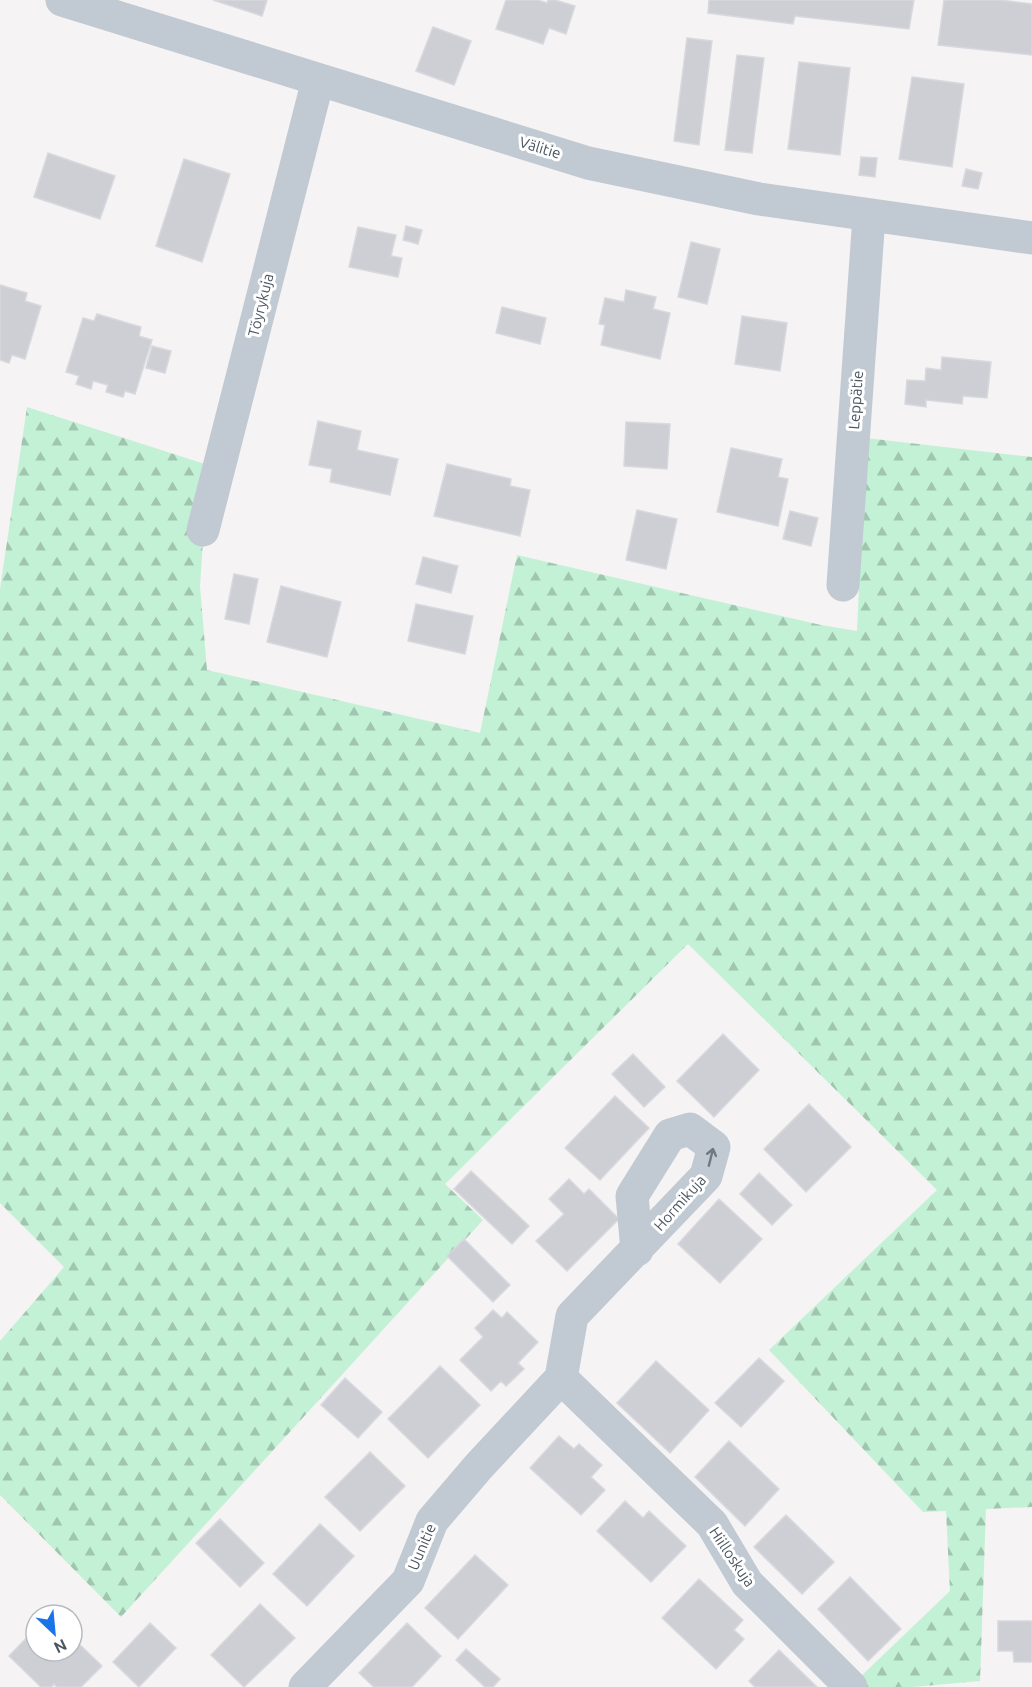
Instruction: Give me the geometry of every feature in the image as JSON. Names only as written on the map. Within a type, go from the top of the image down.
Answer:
[{"type":"street","name":"Välitie","points":[[62,0],[588,163],[759,200],[1032,238]]},
{"type":"street","name":"Töyrykuja","points":[[203,530],[318,80]]},
{"type":"street","name":"Leppätie","points":[[843,585],[869,216]]},
{"type":"street","points":[[561,1378],[572,1316],[637,1250]]},
{"type":"street","name":"Uunitie","points":[[305,1687],[408,1581],[432,1521],[479,1466],[561,1378]]},
{"type":"street","name":"Hiilloskuja","points":[[561,1378],[712,1524],[747,1583],[851,1687]]},
{"type":"green space","points":[[27,407],[208,465],[200,586],[207,670],[480,733],[517,555],[821,625],[857,631],[866,438],[1032,457],[1032,1507],[986,1509],[980,1681],[912,1687],[864,1687],[857,1680],[950,1591],[946,1511],[923,1512],[769,1350],[937,1190],[688,944],[445,1184],[483,1220],[121,1617],[0,1495],[0,1341],[64,1267],[0,1203],[0,589]]},
{"type":"building","points":[[213,0],[267,0],[262,16]]},
{"type":"building","points":[[506,0],[538,0],[547,3],[548,0],[555,0],[575,6],[566,34],[549,28],[543,44],[496,29]]},
{"type":"building","points":[[709,0],[914,0],[909,29],[795,16],[793,24],[708,13]]},
{"type":"building","points":[[944,0],[1000,0],[1032,4],[1032,55],[938,45]]},
{"type":"building","points":[[433,27],[471,41],[454,85],[416,71]]},
{"type":"building","points":[[687,38],[712,41],[699,145],[674,141]]},
{"type":"building","points":[[737,55],[764,58],[752,153],[725,150]]},
{"type":"building","points":[[799,62],[850,68],[840,155],[788,149]]},
{"type":"building","points":[[912,77],[964,84],[952,167],[899,159]]},
{"type":"building","points":[[48,153],[115,176],[100,219],[34,197]]},
{"type":"building","points":[[861,157],[877,158],[875,177],[859,175]]},
{"type":"building","points":[[184,159],[230,174],[202,262],[156,246]]},
{"type":"building","points":[[966,169],[982,173],[978,189],[962,186]]},
{"type":"building","points":[[406,226],[422,230],[418,244],[403,240]]},
{"type":"building","points":[[358,227],[396,235],[391,256],[402,258],[398,277],[349,267]]},
{"type":"building","points":[[691,242],[720,249],[707,304],[678,297]]},
{"type":"building","points":[[0,285],[27,293],[25,301],[41,306],[25,359],[12,355],[9,363],[0,360]]},
{"type":"building","points":[[626,290],[656,297],[653,309],[670,313],[660,359],[601,345],[605,325],[599,324],[605,298],[624,302]]},
{"type":"building","points":[[502,307],[546,318],[540,344],[496,333]]},
{"type":"building","points":[[97,314],[141,327],[139,336],[152,340],[135,394],[125,391],[123,397],[106,392],[108,385],[93,381],[91,389],[76,384],[79,376],[66,372],[83,318],[94,321]]},
{"type":"building","points":[[742,316],[787,323],[780,371],[735,364]]},
{"type":"building","points":[[152,346],[171,351],[165,373],[146,368]]},
{"type":"building","points":[[942,357],[991,362],[987,398],[963,396],[962,404],[926,400],[926,407],[905,404],[907,380],[925,381],[926,368],[941,370]]},
{"type":"building","points":[[318,421],[361,431],[357,450],[398,459],[390,495],[330,482],[332,469],[309,465]]},
{"type":"building","points":[[626,422],[670,424],[667,469],[624,466]]},
{"type":"building","points":[[731,448],[782,459],[778,477],[788,479],[778,526],[717,512]]},
{"type":"building","points":[[447,464],[511,479],[510,486],[530,490],[520,536],[434,516]]},
{"type":"building","points":[[637,510],[677,519],[666,569],[626,560]]},
{"type":"building","points":[[790,511],[818,518],[811,546],[783,539]]},
{"type":"building","points":[[423,557],[458,566],[451,593],[416,584]]},
{"type":"building","points":[[234,574],[258,579],[249,624],[225,619]]},
{"type":"building","points":[[281,586],[341,602],[327,657],[267,642]]},
{"type":"building","points":[[416,604],[473,616],[465,654],[408,641]]},
{"type":"building","points":[[723,1034],[759,1070],[714,1117],[677,1081]]},
{"type":"building","points":[[633,1054],[665,1087],[644,1107],[612,1074]]},
{"type":"building","points":[[615,1096],[649,1128],[600,1180],[565,1148]]},
{"type":"building","points":[[809,1104],[851,1147],[806,1192],[764,1149]]},
{"type":"building","points":[[471,1171],[529,1226],[512,1244],[454,1189]]},
{"type":"building","points":[[759,1173],[792,1205],[772,1225],[740,1194]]},
{"type":"building","points":[[569,1179],[584,1194],[589,1189],[619,1219],[567,1271],[536,1241],[564,1214],[549,1199]]},
{"type":"building","points":[[719,1199],[762,1239],[720,1283],[678,1244]]},
{"type":"building","points":[[464,1239],[510,1285],[493,1302],[447,1256]]},
{"type":"building","points":[[493,1310],[502,1318],[507,1312],[538,1342],[518,1363],[524,1369],[506,1386],[501,1381],[491,1391],[460,1360],[483,1337],[475,1328]]},
{"type":"building","points":[[759,1358],[784,1381],[741,1427],[715,1403]]},
{"type":"building","points":[[656,1361],[709,1410],[670,1453],[617,1403]]},
{"type":"building","points":[[440,1366],[480,1405],[428,1458],[388,1419]]},
{"type":"building","points":[[345,1378],[382,1412],[358,1438],[321,1405]]},
{"type":"building","points":[[559,1436],[574,1449],[579,1444],[602,1465],[591,1477],[605,1490],[581,1515],[530,1468]]},
{"type":"building","points":[[729,1441],[779,1489],[745,1526],[695,1477]]},
{"type":"building","points":[[370,1452],[405,1486],[360,1531],[325,1497]]},
{"type":"building","points":[[625,1501],[643,1518],[649,1511],[686,1546],[651,1582],[597,1531]]},
{"type":"building","points":[[786,1515],[834,1562],[802,1594],[754,1547]]},
{"type":"building","points":[[220,1519],[264,1563],[240,1587],[196,1543]]},
{"type":"building","points":[[320,1524],[354,1556],[307,1606],[273,1574]]},
{"type":"building","points":[[475,1555],[508,1585],[458,1639],[425,1608]]},
{"type":"building","points":[[850,1577],[901,1629],[868,1661],[818,1609]]},
{"type":"building","points":[[699,1579],[743,1620],[734,1630],[744,1639],[716,1669],[662,1618]]},
{"type":"building","points":[[260,1604],[295,1638],[244,1687],[211,1655]]},
{"type":"building","points":[[998,1621],[1032,1621],[1032,1662],[1014,1662],[1013,1651],[998,1651]]},
{"type":"building","points":[[150,1623],[176,1648],[139,1687],[113,1662]]},
{"type":"building","points":[[407,1623],[441,1656],[412,1687],[374,1687],[359,1673]]},
{"type":"building","points":[[24,1640],[24,1663],[84,1663],[84,1649],[102,1666],[81,1687],[57,1687],[54,1684],[51,1687],[41,1687],[9,1656]]},
{"type":"building","points":[[466,1649],[500,1679],[493,1687],[485,1687],[456,1660]]},
{"type":"building","points":[[779,1650],[817,1687],[755,1687],[749,1681]]}]
